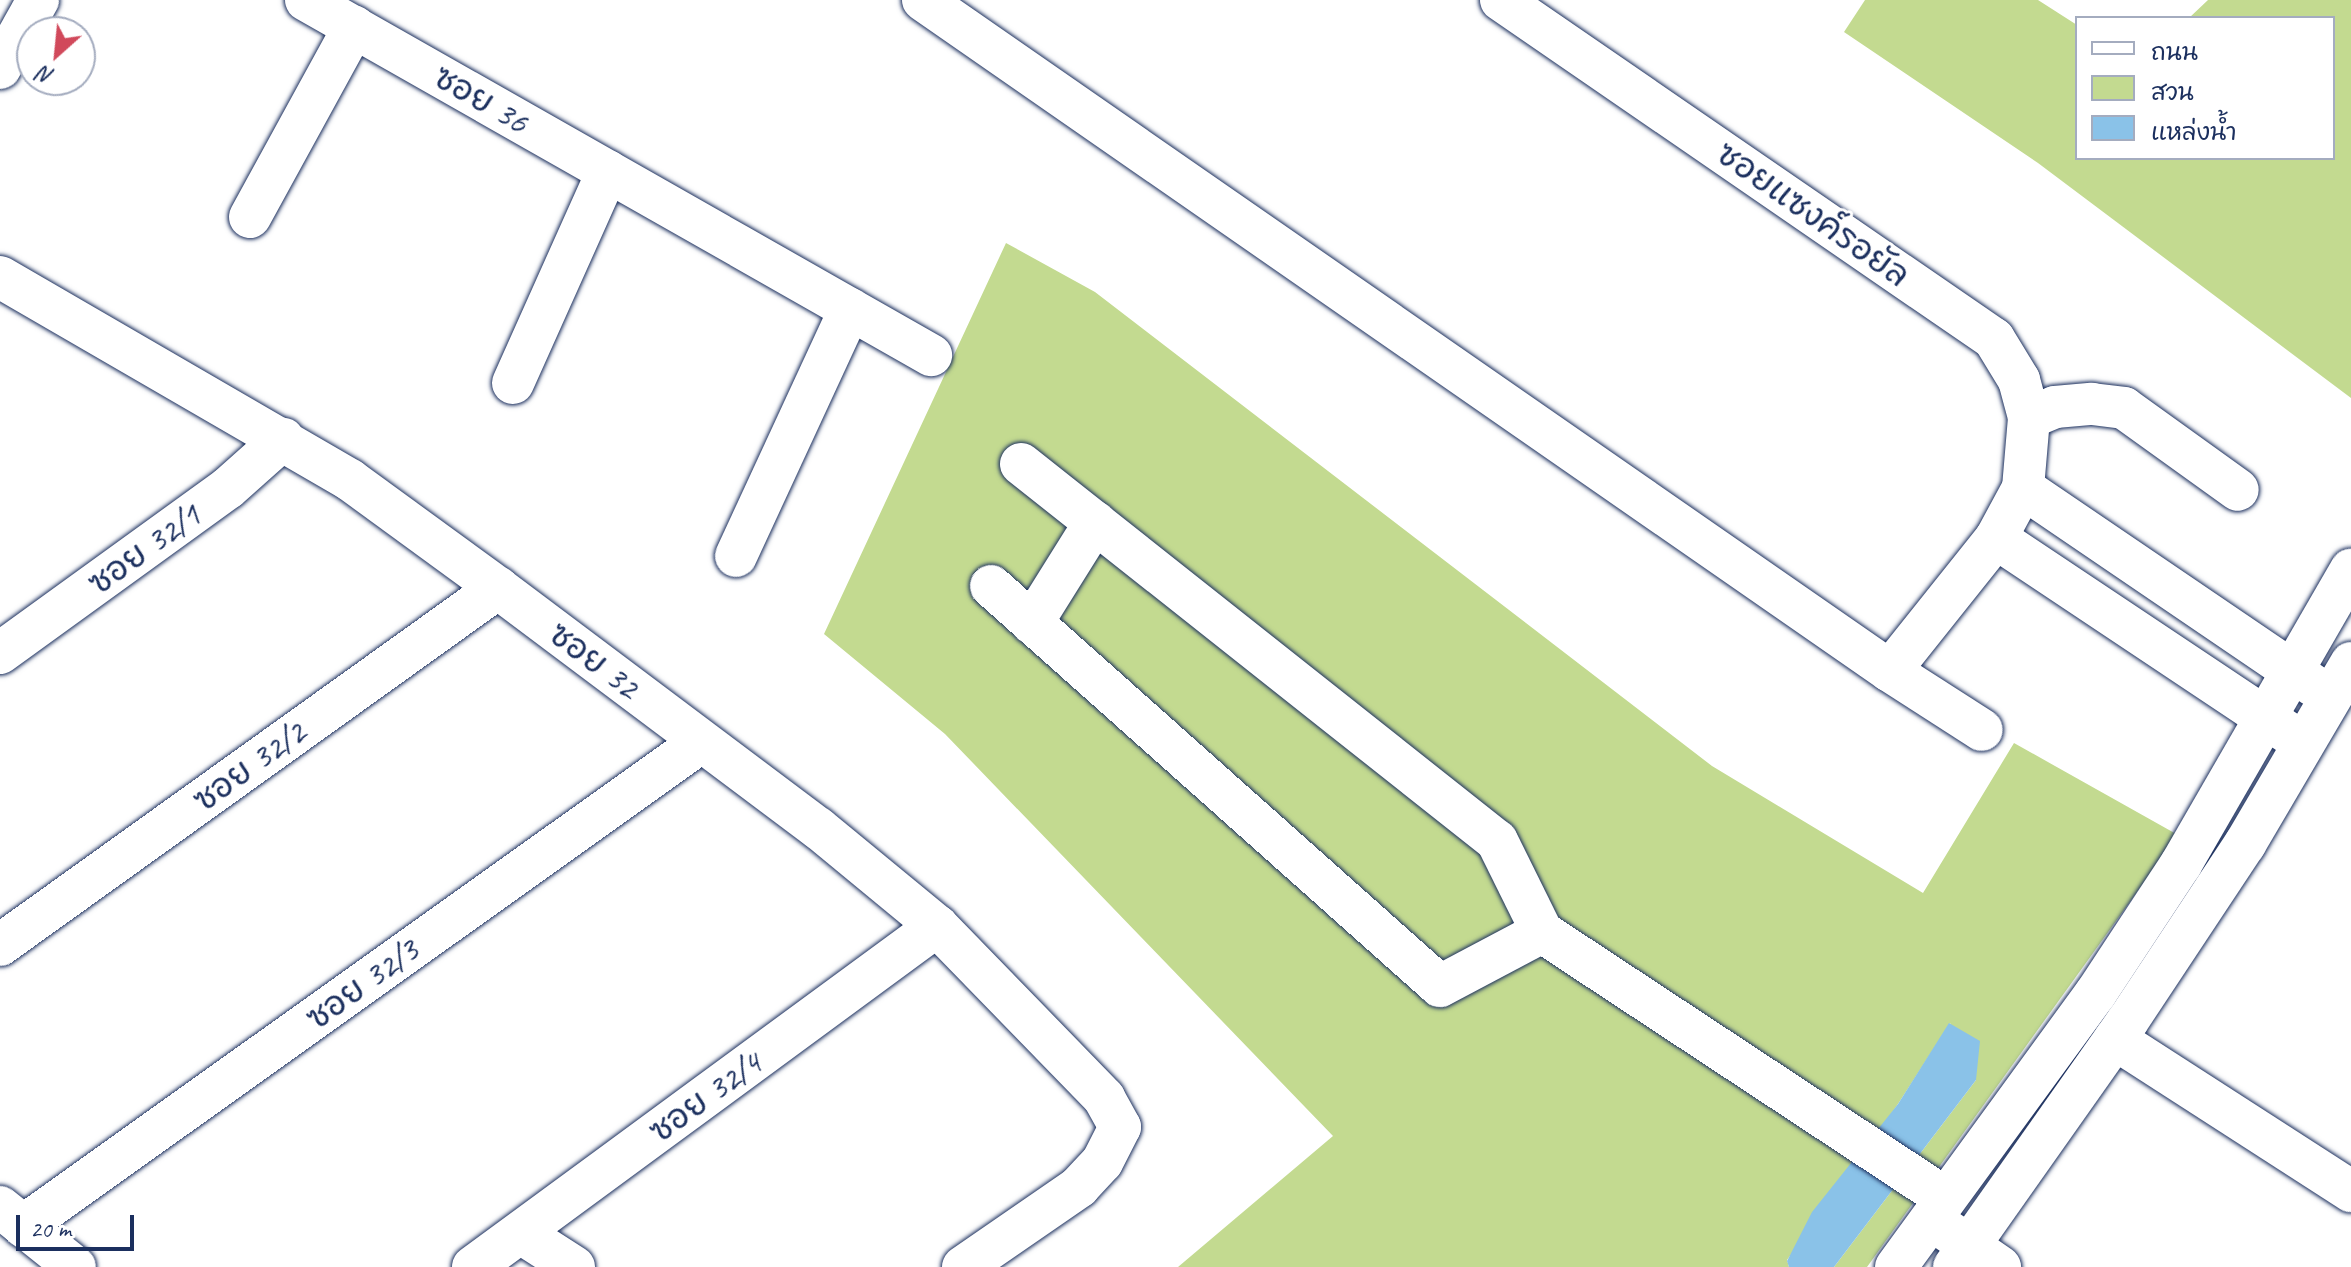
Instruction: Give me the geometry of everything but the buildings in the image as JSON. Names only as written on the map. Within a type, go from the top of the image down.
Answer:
[{"type":"street","points":[[0,68],[38,0]]},
{"type":"street","name":"ซอย 36","points":[[306,0],[931,355]]},
{"type":"street","points":[[923,0],[1890,671],[1982,730]]},
{"type":"street","name":"ซอยแซงค์รอยัล","points":[[1501,0],[1994,339],[2019,380],[2029,418],[2023,488],[1996,538],[1890,671]]},
{"type":"street","points":[[250,217],[354,27]]},
{"type":"street","points":[[513,383],[608,171]]},
{"type":"street","name":"ซอย 32","points":[[1,280],[350,480],[818,828],[937,926],[1104,1098],[1120,1127],[1102,1162],[1079,1187],[963,1267]]},
{"type":"street","points":[[736,556],[850,309]]},
{"type":"street","points":[[2029,418],[2055,407],[2092,404],[2124,408],[2238,490]]},
{"type":"street","name":"ซอย 32/1","points":[[0,653],[228,488],[283,439]]},
{"type":"street","points":[[1021,464],[1497,841],[1542,932],[1938,1209],[1974,1260],[2115,1039],[2245,844],[2341,680],[2292,670],[2023,488]]},
{"type":"street","points":[[1032,623],[1095,522]]},
{"type":"street","points":[[1996,538],[2304,744]]},
{"type":"street","points":[[1896,1267],[2104,980],[2181,864],[2351,569]]},
{"type":"street","points":[[991,586],[1440,986],[1542,932]]},
{"type":"street","name":"ซอย 32/2","points":[[0,945],[498,588]]},
{"type":"street","name":"ซอย 32/3","points":[[12,1217],[701,742]]},
{"type":"street","name":"ซอย 32/4","points":[[473,1267],[937,926]]},
{"type":"street","points":[[2115,1039],[2351,1191]]},
{"type":"street","points":[[12,1217],[75,1267]]},
{"type":"street","points":[[521,1233],[574,1267]]},
{"type":"green space","points":[[1865,0],[2038,0],[2075,24],[2075,160],[2335,160],[2335,16],[2191,16],[2208,0],[2351,0],[2351,398],[2038,163],[1844,32]]},
{"type":"green space","points":[[1006,243],[1095,292],[1712,766],[1923,893],[2014,743],[2178,835],[1867,1267],[1834,1267],[1976,1080],[1950,1023],[1898,1104],[1787,1260],[1789,1267],[1178,1267],[1333,1136],[945,734],[824,634]]},
{"type":"water","points":[[1949,1023],[1980,1041],[1976,1080],[1834,1267],[1789,1267],[1787,1261],[1812,1212],[1898,1104]]}]
